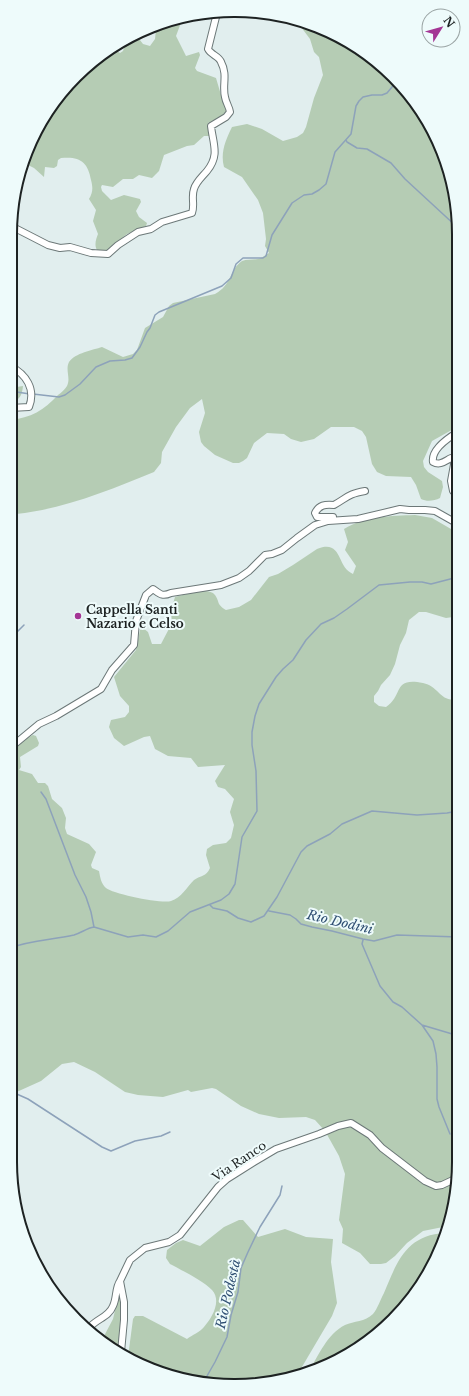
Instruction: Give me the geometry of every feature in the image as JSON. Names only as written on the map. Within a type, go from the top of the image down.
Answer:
[{"type":"street","points":[[17,229],[48,245],[60,248],[70,247],[91,253],[108,254],[118,245],[138,232],[150,229],[162,222],[192,213],[194,208],[192,198],[194,188],[208,170],[215,154],[216,146],[211,126],[226,117],[230,112],[225,97],[226,78],[222,64],[220,60],[209,52],[208,49],[216,18]]},
{"type":"street","points":[[17,370],[23,374],[28,382],[32,399],[29,407],[17,408]]},
{"type":"street","points":[[452,435],[438,448],[432,460],[435,464],[444,463],[452,458]]},
{"type":"street","points":[[452,476],[452,486]]},
{"type":"street","points":[[347,519],[338,517],[317,517],[315,513],[318,508],[324,505],[334,505],[345,497],[354,493],[365,491]]},
{"type":"street","points":[[17,742],[39,724],[56,716],[101,689],[112,670],[134,645],[136,622],[146,595],[153,589],[161,595],[165,595],[228,583],[249,571],[265,555],[282,550],[315,525],[328,521],[358,519],[400,509],[430,510],[452,521]]},
{"type":"street","points":[[443,516],[452,518]]},
{"type":"street","name":"Via Ranco","points":[[120,1281],[130,1260],[142,1250],[169,1242],[180,1235],[207,1200],[227,1179],[276,1149],[338,1126],[351,1123],[360,1127],[382,1148],[425,1181],[436,1186],[451,1181]]},
{"type":"street","points":[[91,1325],[110,1312],[114,1305],[120,1281]]},
{"type":"street","points":[[120,1281],[124,1302],[124,1320],[121,1346]]},
{"type":"green space","points":[[181,23],[176,36],[186,56],[199,52],[200,55],[195,68],[197,71],[216,78],[226,107],[226,114],[208,123],[210,136],[204,136],[194,145],[187,146],[164,155],[159,171],[152,178],[139,175],[133,179],[123,179],[113,187],[102,185],[102,191],[111,200],[124,195],[140,199],[141,202],[136,211],[139,217],[147,223],[146,226],[127,234],[110,249],[102,251],[97,250],[95,244],[98,234],[93,221],[96,210],[89,199],[92,192],[92,185],[90,174],[85,165],[78,159],[61,158],[58,160],[57,166],[54,168],[45,167],[44,177],[29,165],[39,138],[62,102],[71,91],[102,62],[118,52],[120,53],[123,51],[126,46],[139,39],[143,44],[150,46],[155,39],[156,32]]},
{"type":"green space","points":[[302,28],[331,39],[343,46],[378,71],[398,91],[407,102],[430,138],[445,178],[452,220],[452,430],[432,441],[423,461],[424,467],[428,472],[442,481],[443,487],[440,498],[430,501],[421,499],[416,485],[411,477],[386,476],[377,472],[372,464],[366,437],[362,431],[354,427],[331,427],[314,439],[301,442],[291,439],[284,434],[267,433],[254,443],[247,458],[239,463],[233,463],[215,455],[201,442],[199,432],[205,413],[202,399],[190,408],[176,427],[162,452],[161,463],[154,472],[86,498],[52,508],[17,514],[17,419],[31,415],[42,409],[63,391],[68,383],[69,362],[75,356],[102,347],[123,357],[133,354],[137,350],[145,328],[163,317],[169,306],[173,303],[215,294],[225,286],[235,269],[242,261],[258,259],[269,253],[265,246],[266,239],[263,213],[258,200],[242,177],[224,167],[223,151],[232,127],[247,124],[262,129],[283,141],[297,137],[303,133],[323,75],[319,57],[314,52],[310,39]]},
{"type":"green space","points":[[23,386],[20,397],[17,400],[17,387]]},
{"type":"green space","points":[[415,515],[432,518],[452,529],[452,617],[446,618],[426,612],[419,612],[409,620],[395,664],[390,675],[374,696],[374,702],[379,706],[386,707],[395,697],[402,685],[413,682],[423,683],[433,687],[447,699],[452,700],[452,1176],[448,1204],[441,1227],[423,1231],[407,1243],[386,1263],[370,1264],[360,1253],[342,1243],[343,1229],[339,1220],[345,1174],[339,1156],[325,1131],[315,1120],[306,1117],[279,1118],[259,1114],[241,1106],[216,1089],[212,1088],[191,1092],[188,1090],[163,1097],[138,1095],[125,1092],[95,1072],[74,1062],[62,1064],[41,1081],[17,1092],[17,746],[27,738],[33,735],[36,736],[39,743],[38,746],[20,757],[21,767],[19,770],[32,774],[38,783],[45,783],[48,786],[52,799],[62,808],[66,818],[65,828],[67,834],[89,844],[96,852],[91,865],[92,868],[99,871],[100,878],[106,888],[127,896],[148,900],[166,902],[175,900],[194,880],[205,874],[210,868],[206,855],[207,849],[213,845],[226,843],[231,838],[234,825],[230,812],[234,799],[225,789],[218,787],[215,781],[225,765],[198,767],[191,758],[168,756],[155,749],[150,736],[144,737],[124,746],[114,738],[109,727],[111,720],[125,717],[129,712],[129,706],[120,696],[114,677],[136,650],[140,630],[143,628],[148,632],[152,644],[161,644],[172,623],[171,610],[175,597],[207,591],[212,592],[215,595],[219,604],[226,610],[239,607],[251,600],[269,577],[278,574],[317,549],[325,547],[331,548],[338,555],[348,571],[353,574],[356,566],[345,550],[348,542],[344,529],[361,521],[388,516]]},
{"type":"green space","points":[[239,1220],[243,1220],[258,1237],[285,1229],[306,1237],[333,1239],[331,1262],[337,1303],[332,1316],[301,1368],[277,1375],[249,1379],[220,1379],[178,1372],[138,1357],[129,1352],[133,1319],[135,1316],[143,1316],[187,1339],[204,1327],[215,1309],[215,1294],[208,1286],[198,1279],[170,1264],[166,1258],[167,1250],[183,1240],[200,1246],[224,1227]]},
{"type":"green space","points":[[439,1234],[430,1258],[407,1294],[398,1305],[367,1334],[331,1357],[313,1364],[328,1339],[339,1329],[345,1325],[370,1317],[373,1314],[378,1307],[394,1271],[405,1252],[421,1239]]},
{"type":"green space","points":[[120,1290],[123,1308],[119,1346],[104,1336],[113,1319]]},
{"type":"waterway","points":[[33,394],[59,397],[65,395],[80,384],[96,367],[110,361],[132,358],[140,347],[155,315],[222,286],[231,278],[236,264],[243,258],[263,258],[266,256],[272,235],[292,203],[304,195],[312,194],[326,184],[335,152],[351,134],[356,106],[359,101],[363,97],[387,93],[393,86]]},
{"type":"waterway","points":[[346,140],[357,148],[367,149],[391,163],[405,179],[452,222]]},
{"type":"waterway","points":[[17,392],[30,394]]},
{"type":"waterway","points":[[17,945],[74,935],[94,927],[128,937],[143,935],[156,937],[168,931],[190,912],[221,900],[229,894],[235,884],[242,837],[257,811],[256,771],[252,745],[252,732],[255,716],[259,704],[276,677],[293,660],[306,640],[321,624],[334,618],[379,585],[410,582],[431,584],[452,579]]},
{"type":"waterway","points":[[17,632],[24,625]]},
{"type":"waterway","points":[[41,792],[46,799],[75,875],[86,897],[94,927]]},
{"type":"waterway","points":[[210,905],[213,908],[227,911],[238,918],[251,922],[264,916],[277,897],[301,852],[307,846],[330,834],[342,824],[372,811],[417,815],[452,812]]},
{"type":"waterway","name":"Rio Dodini","points":[[269,911],[290,915],[301,924],[374,941],[397,935],[452,937]]},
{"type":"waterway","points":[[363,940],[362,944],[380,986],[393,1002],[402,1007],[422,1025],[452,1034]]},
{"type":"waterway","points":[[422,1025],[433,1041],[437,1067],[437,1099],[450,1134]]},
{"type":"waterway","points":[[17,1094],[28,1099],[102,1147],[111,1151],[135,1141],[161,1136],[170,1132]]},
{"type":"waterway","name":"Rio Podestà","points":[[206,1377],[227,1337],[231,1315],[238,1292],[241,1268],[260,1227],[280,1195],[282,1186]]},
{"type":"place","name":"Cappella Santi Nazario e Celso","points":[[78,616]]}]
